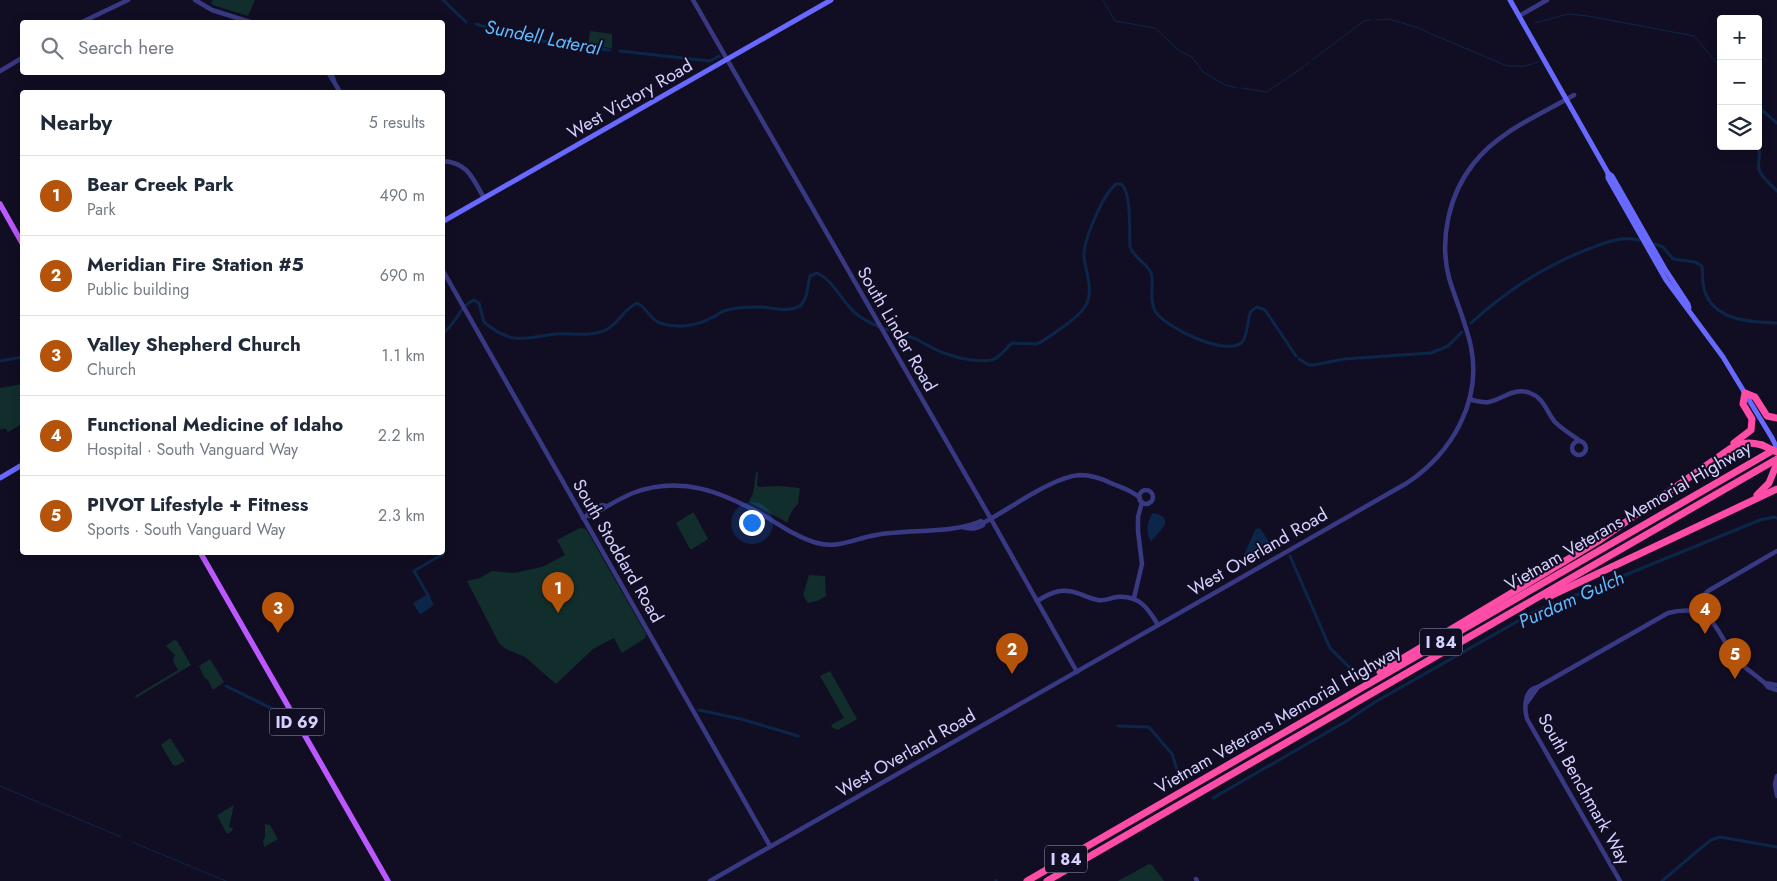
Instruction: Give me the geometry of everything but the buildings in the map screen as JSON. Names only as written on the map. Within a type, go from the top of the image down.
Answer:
[{"type":"highway","points":[[1318,713],[1346,692],[1600,540],[1721,454],[1751,430],[1752,419],[1743,404],[1744,390],[1755,397],[1767,416],[1777,418]]},
{"type":"highway","points":[[1721,454],[1740,443],[1752,442],[1777,452]]},
{"type":"highway","name":"Vietnam Veterans Memorial Highway","points":[[1027,881],[1777,448]]},
{"type":"highway","name":"Vietnam Veterans Memorial Highway","points":[[1047,881],[1777,459]]},
{"type":"highway","points":[[1744,503],[1762,492],[1769,483],[1777,463]]},
{"type":"highway","points":[[1530,602],[1547,597],[1777,489]]},
{"type":"main road","name":"West Victory Road","points":[[445,220],[831,0]]},
{"type":"main road","points":[[1510,0],[1608,173],[1608,178],[1623,199],[1648,242],[1671,287],[1685,306],[1689,308],[1732,371],[1777,448]]},
{"type":"main road","points":[[0,204],[20,240]]},
{"type":"main road","points":[[0,478],[20,466]]},
{"type":"main road","name":"ID 69","points":[[202,555],[388,881]]},
{"type":"street","points":[[86,20],[128,0]]},
{"type":"street","points":[[195,0],[212,10],[244,20]]},
{"type":"street","name":"South Linder Road","points":[[693,0],[1077,672]]},
{"type":"street","points":[[1519,16],[1547,0]]},
{"type":"street","points":[[0,71],[20,59]]},
{"type":"street","points":[[329,75],[339,90]]},
{"type":"street","name":"West Overland Road","points":[[710,881],[1420,474],[1443,452],[1452,440],[1461,423],[1469,399],[1473,376],[1472,349],[1449,277],[1446,256],[1446,233],[1451,207],[1463,178],[1484,151],[1507,133],[1574,95]]},
{"type":"street","points":[[445,161],[458,163],[466,169],[484,198]]},
{"type":"street","name":"South Stoddard Road","points":[[445,274],[586,516],[770,846]]},
{"type":"street","points":[[1469,399],[1488,402],[1515,392],[1525,391],[1531,393],[1542,401],[1553,420],[1586,446],[1582,454],[1573,451],[1572,438],[1565,430]]},
{"type":"street","points":[[1573,443],[1580,441]]},
{"type":"street","points":[[586,516],[590,516],[632,494],[651,488],[678,486],[700,488],[732,498],[809,540],[828,545],[846,543],[878,534],[962,527],[975,528],[1058,480],[1080,475],[1096,478],[1132,492],[1148,504]]},
{"type":"street","points":[[1132,492],[1148,490],[1152,494],[1152,500],[1139,520]]},
{"type":"street","points":[[1134,598],[1142,564],[1138,531],[1142,492]]},
{"type":"street","points":[[1777,551],[1708,591],[1701,598],[1695,612],[1704,615],[1714,623],[1738,661],[1768,687],[1777,690]]},
{"type":"street","points":[[1036,601],[1052,592],[1062,590],[1070,590],[1100,600],[1125,597],[1134,598],[1149,610],[1158,625]]},
{"type":"street","name":"South Benchmark Way","points":[[1620,881],[1529,723],[1525,706],[1538,687],[1668,613],[1679,610],[1695,612]]},
{"type":"street","points":[[1765,683],[1777,685]]},
{"type":"street","points":[[1777,776],[1774,784],[1777,796]]},
{"type":"green space","points":[[213,0],[255,0],[248,16],[213,5],[211,2]]},
{"type":"green space","points":[[590,31],[612,34],[612,48],[588,46]]},
{"type":"green space","points":[[20,384],[20,425],[8,432],[5,428],[1,430],[0,427],[0,388]]},
{"type":"green space","points":[[758,471],[757,485],[759,487],[800,488],[798,504],[791,513],[788,523],[749,502]]},
{"type":"green space","points":[[694,513],[708,539],[690,549],[676,523]]},
{"type":"green space","points":[[580,528],[586,529],[646,634],[645,638],[622,653],[614,638],[593,649],[556,684],[525,657],[506,649],[499,643],[467,581],[480,578],[492,571],[514,573],[542,567],[565,555],[557,540]]},
{"type":"green space","points":[[809,575],[825,576],[826,596],[808,603],[803,595]]},
{"type":"green space","points":[[174,640],[177,641],[191,665],[136,698],[135,696],[178,670],[173,661],[175,655],[166,646]]},
{"type":"green space","points":[[210,659],[224,682],[213,690],[199,666]]},
{"type":"green space","points":[[830,671],[857,719],[838,730],[831,725],[844,718],[820,676]]},
{"type":"green space","points":[[170,738],[185,761],[176,766],[173,765],[161,745]]},
{"type":"green space","points":[[234,805],[229,827],[233,828],[227,834],[217,815]]},
{"type":"green space","points":[[265,824],[270,825],[278,839],[264,847],[263,841],[265,837]]},
{"type":"green space","points":[[1149,864],[1152,865],[1164,881],[1118,881]]},
{"type":"water","points":[[1153,513],[1160,515],[1165,521],[1162,529],[1151,541],[1148,527]]},
{"type":"water","points":[[1261,529],[1270,544],[1269,551],[1251,560],[1246,559],[1244,555],[1255,530]]},
{"type":"water","points":[[428,594],[434,605],[421,614],[413,603]]},
{"type":"waterway","name":"Sundell Lateral","points":[[443,0],[466,22]]},
{"type":"waterway","points":[[1103,0],[1115,21],[1155,28],[1178,50],[1192,57],[1203,72],[1225,85],[1237,88]]},
{"type":"waterway","points":[[1535,23],[1568,14],[1694,36],[1717,63]]},
{"type":"waterway","points":[[1376,20],[1388,19],[1413,26],[1507,66],[1525,66],[1538,62]]},
{"type":"waterway","points":[[1312,60],[1364,21],[1371,20]]},
{"type":"waterway","name":"Sundell Lateral","points":[[476,24],[542,41],[610,50]]},
{"type":"waterway","name":"Sundell Lateral","points":[[620,51],[710,61],[719,56]]},
{"type":"waterway","points":[[1242,88],[1267,92],[1303,67]]},
{"type":"waterway","points":[[1762,110],[1777,123]]},
{"type":"waterway","points":[[1760,150],[1760,172],[1777,191]]},
{"type":"waterway","points":[[445,332],[465,306],[474,300],[479,303],[484,322],[494,330],[510,337],[530,338],[556,334],[600,332],[611,327],[628,309],[637,303],[655,320],[663,324],[687,326],[700,323],[721,312],[734,309],[747,307],[793,309],[798,307],[804,301],[810,276],[817,273],[834,287],[853,311],[872,324],[916,339],[952,356],[963,359],[992,360],[1012,343],[1036,344],[1043,341],[1074,319],[1084,308],[1089,298],[1084,257],[1087,240],[1105,197],[1116,184],[1121,184],[1125,188],[1127,195],[1130,247],[1151,273],[1153,306],[1161,318],[1197,339],[1211,344],[1236,346],[1243,341],[1251,311],[1257,307],[1265,310],[1296,356]]},
{"type":"waterway","points":[[1471,323],[1513,289],[1558,262],[1608,242],[1620,239],[1639,240]]},
{"type":"waterway","points":[[1655,244],[1663,247],[1673,259],[1695,262],[1702,266],[1703,286],[1709,300],[1715,308],[1724,314],[1755,322],[1777,323]]},
{"type":"waterway","points":[[1299,359],[1309,365],[1314,365],[1344,359],[1431,353],[1448,346],[1462,332]]},
{"type":"waterway","points":[[0,361],[20,357]]},
{"type":"waterway","name":"Purdam Gulch","points":[[1213,798],[1345,722],[1375,702],[1532,613],[1760,520],[1777,518]]},
{"type":"waterway","points":[[429,597],[414,571],[441,555]]},
{"type":"waterway","name":"Purdam Gulch","points":[[1290,556],[1330,648],[1358,676]]},
{"type":"waterway","points":[[226,686],[281,713]]},
{"type":"waterway","points":[[699,710],[741,719],[798,736]]},
{"type":"waterway","points":[[1118,726],[1149,727],[1172,754],[1181,782]]},
{"type":"waterway","points":[[0,786],[121,837]]},
{"type":"waterway","points":[[1662,881],[1711,840],[1720,837],[1777,847]]},
{"type":"waterway","points":[[132,842],[226,881]]},
{"type":"place","name":"Bear Creek Park","points":[[558,613]]},
{"type":"place","name":"Valley Shepherd Church","points":[[278,633]]},
{"type":"place","name":"Functional Medicine of Idaho","points":[[1705,634]]},
{"type":"place","name":"Meridian Fire Station #5","points":[[1012,674]]},
{"type":"place","name":"PIVOT Lifestyle + Fitness","points":[[1735,679]]}]
